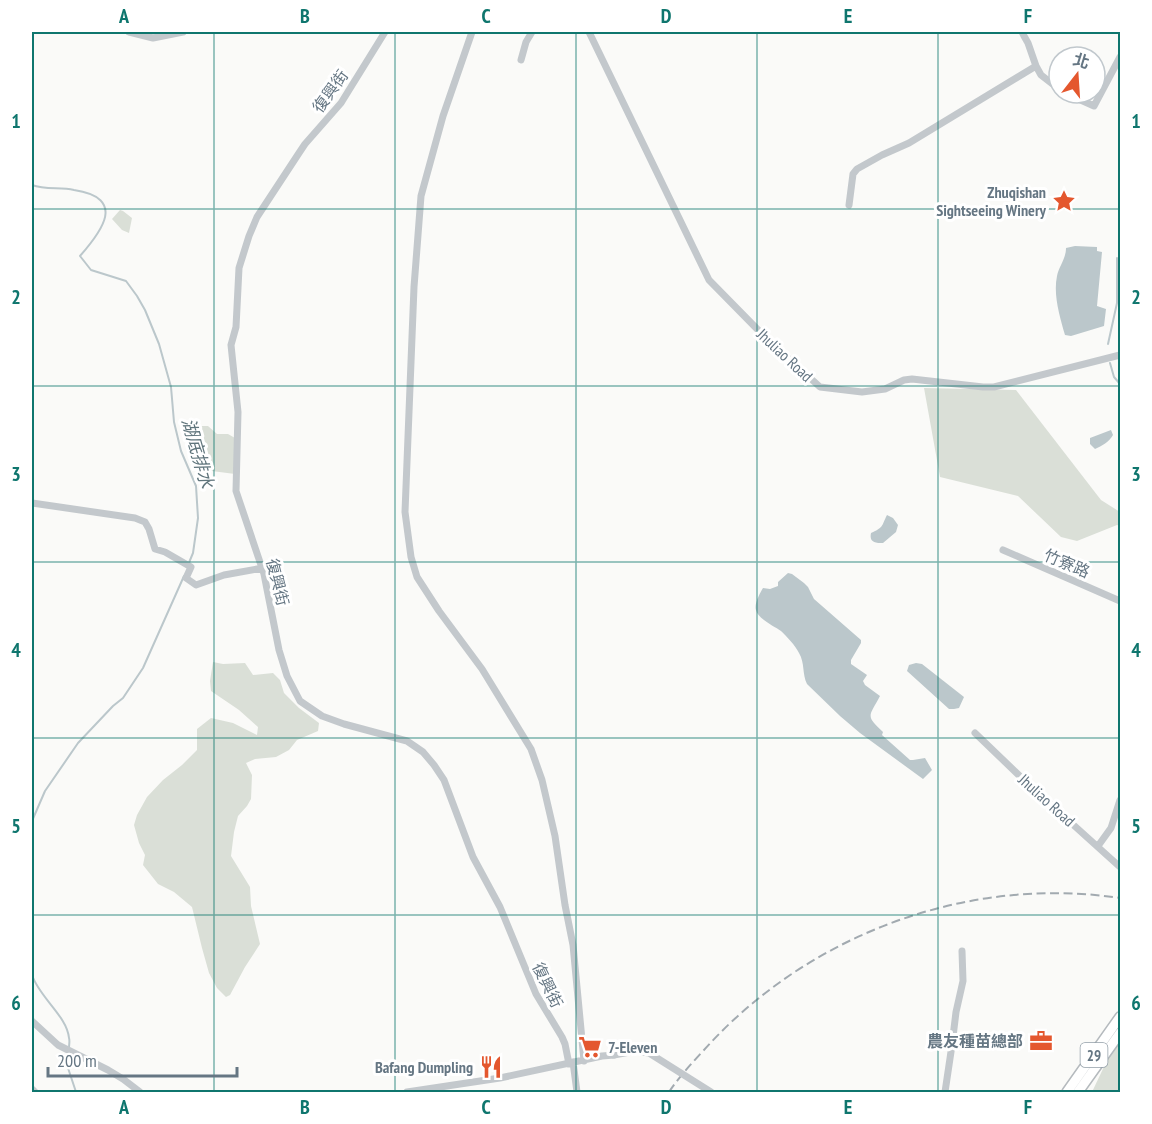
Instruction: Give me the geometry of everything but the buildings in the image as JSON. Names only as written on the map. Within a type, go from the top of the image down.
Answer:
[{"type":"main road","name":"29","points":[[1067,1092],[1120,1017]]},
{"type":"main road","name":"29","points":[[1078,1092],[1120,1033]]},
{"type":"street","points":[[129,32],[153,38],[183,32]]},
{"type":"street","name":"復興街","points":[[385,32],[341,103],[304,144],[257,217],[249,236],[239,268],[236,327],[231,345],[238,412],[236,491],[262,568],[279,650],[287,676],[300,701],[322,716],[407,741],[423,752],[444,780],[473,857],[500,907],[536,994],[565,1044],[577,1092]]},
{"type":"street","points":[[472,32],[443,116],[421,196],[414,287],[407,524],[411,557],[417,577],[438,611],[482,669],[531,749],[542,780],[555,836],[573,945],[584,1061]]},
{"type":"street","points":[[521,60],[526,42],[532,32]]},
{"type":"street","name":"Jhuliao Road","points":[[589,32],[709,280],[764,336],[820,387],[862,392],[885,389],[904,380],[912,379],[994,387],[1120,355]]},
{"type":"street","points":[[1022,32],[1036,66],[1041,75],[1047,79]]},
{"type":"street","points":[[1107,82],[1120,57]]},
{"type":"street","points":[[849,205],[853,174],[857,169],[882,154],[909,143],[1036,66]]},
{"type":"street","points":[[32,503],[135,518],[145,522],[156,549],[191,567],[186,578],[196,585],[224,575],[262,568]]},
{"type":"street","name":"竹寮路","points":[[1003,550],[1120,601]]},
{"type":"street","name":"Jhuliao Road","points":[[975,733],[1120,867]]},
{"type":"street","points":[[1098,846],[1111,828],[1120,800]]},
{"type":"street","points":[[945,1092],[956,1012],[963,981],[962,951]]},
{"type":"street","points":[[32,1021],[63,1048],[123,1079],[140,1092]]},
{"type":"street","points":[[407,1092],[500,1078],[635,1051],[649,1053],[711,1092]]},
{"type":"shaded area","points":[[120,210],[132,218],[129,233],[122,230],[112,219]]},
{"type":"shaded area","points":[[1097,247],[1097,251],[1102,252],[1097,306],[1106,309],[1104,326],[1071,336],[1065,335],[1058,306],[1056,283],[1066,248]]},
{"type":"shaded area","points":[[924,388],[1016,390],[1101,500],[1120,512],[1120,526],[1117,525],[1077,541],[1061,537],[1018,496],[940,477]]},
{"type":"shaded area","points":[[190,426],[208,426],[217,434],[228,434],[235,438],[235,474],[204,470],[191,463],[198,449]]},
{"type":"shaded area","points":[[1111,430],[1113,435],[1105,444],[1095,449],[1090,444],[1090,438]]},
{"type":"shaded area","points":[[887,515],[893,518],[898,525],[896,532],[883,543],[877,543],[871,538],[871,533],[882,526]]},
{"type":"shaded area","points":[[788,573],[804,583],[814,599],[861,640],[851,664],[867,675],[863,681],[865,685],[880,696],[871,712],[871,719],[883,732],[882,735],[910,760],[925,758],[932,770],[923,779],[860,733],[807,684],[801,657],[795,647],[781,631],[757,613],[756,605],[763,588],[770,589],[778,586],[778,582]]},
{"type":"shaded area","points":[[213,662],[245,663],[253,675],[273,673],[280,680],[284,693],[319,723],[318,731],[297,740],[289,750],[276,757],[255,759],[246,763],[252,775],[251,799],[238,816],[231,856],[250,887],[251,906],[260,944],[230,995],[226,997],[217,988],[209,973],[192,907],[174,892],[158,884],[143,865],[145,855],[134,825],[147,797],[197,750],[197,729],[211,718],[233,723],[257,735],[258,727],[239,710],[211,691]]},
{"type":"shaded area","points":[[922,664],[964,697],[959,708],[949,709],[907,671],[909,665]]},
{"type":"shaded area","points":[[1120,1033],[1120,1092],[1092,1092]]},
{"type":"waterway","name":"湖底排水","points":[[32,185],[90,194],[100,200],[105,208],[102,226],[80,256],[91,270],[126,281],[145,310],[159,344],[171,387],[174,422],[181,451],[196,486],[198,518],[193,553],[188,565]]},
{"type":"waterway","points":[[1120,232],[1120,237]]},
{"type":"waterway","points":[[1108,344],[1117,303],[1117,258]]},
{"type":"waterway","points":[[1110,363],[1114,377],[1120,384]]},
{"type":"waterway","name":"湖底排水","points":[[32,821],[45,791],[78,743],[123,698],[143,668],[184,576]]},
{"type":"waterway","name":"湖底排水","points":[[32,975],[40,991],[63,1022],[67,1030],[69,1048]]},
{"type":"waterway","name":"湖底排水","points":[[68,1053],[67,1065],[76,1092]]},
{"type":"railway","points":[[669,1092],[699,1055],[745,1010],[791,974],[841,945],[893,922],[948,906],[1005,896],[1062,893],[1120,898]]},
{"type":"place","name":"Zhuqishan Sightseeing Winery","points":[[1064,201]]},
{"type":"place","name":"農友種苗總部","points":[[1041,1041]]},
{"type":"place","name":"7-Eleven","points":[[590,1047]]},
{"type":"place","name":"Bafang Dumpling","points":[[491,1067]]}]
